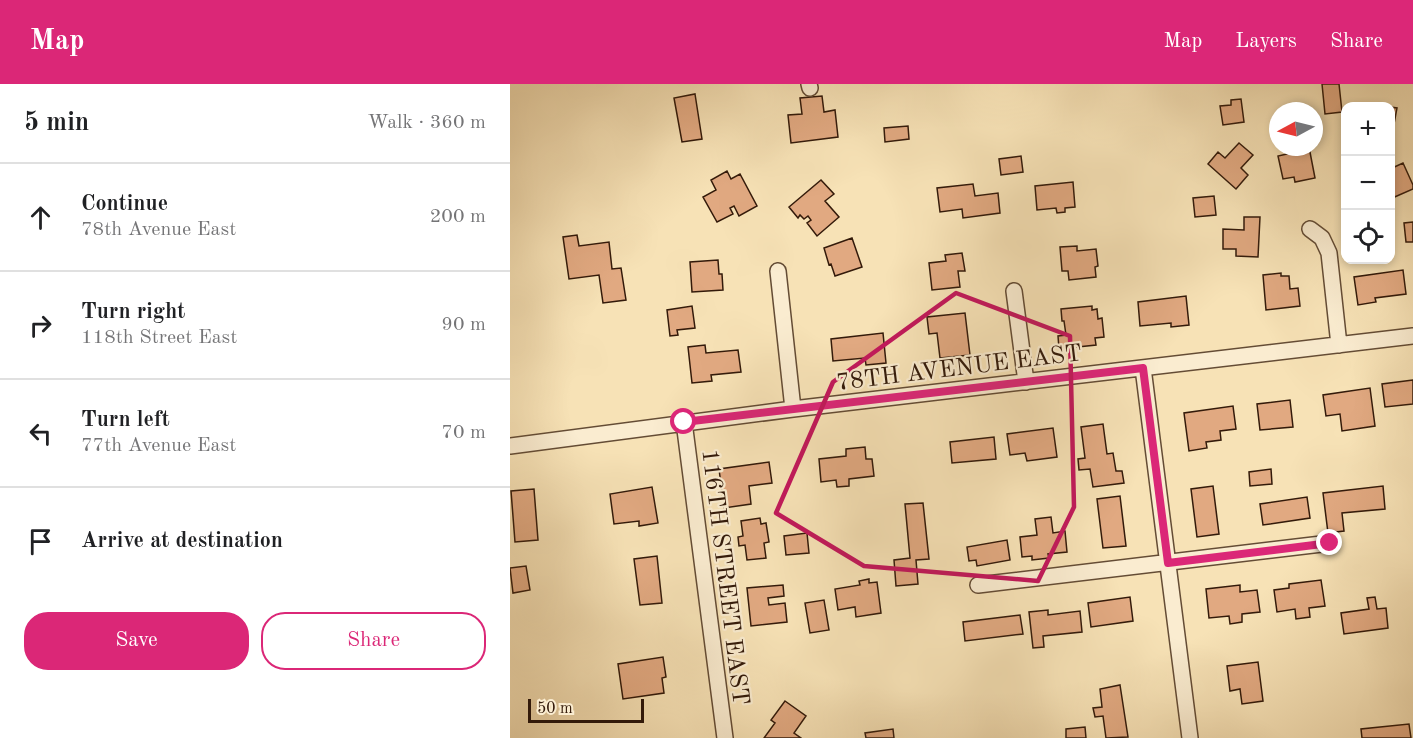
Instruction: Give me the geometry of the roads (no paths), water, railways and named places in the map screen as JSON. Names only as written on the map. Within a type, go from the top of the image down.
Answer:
[{"type":"street","points":[[1310,229],[1322,238],[1329,253],[1339,345]]},
{"type":"street","points":[[778,271],[793,409]]},
{"type":"street","points":[[1014,291],[1026,382]]},
{"type":"street","name":"78TH AVENUE EAST","points":[[510,446],[684,422],[1413,336]]},
{"type":"street","points":[[1143,368],[1190,738]]},
{"type":"street","name":"116TH STREET EAST","points":[[684,422],[725,738]]},
{"type":"street","points":[[978,585],[1330,543]]}]
